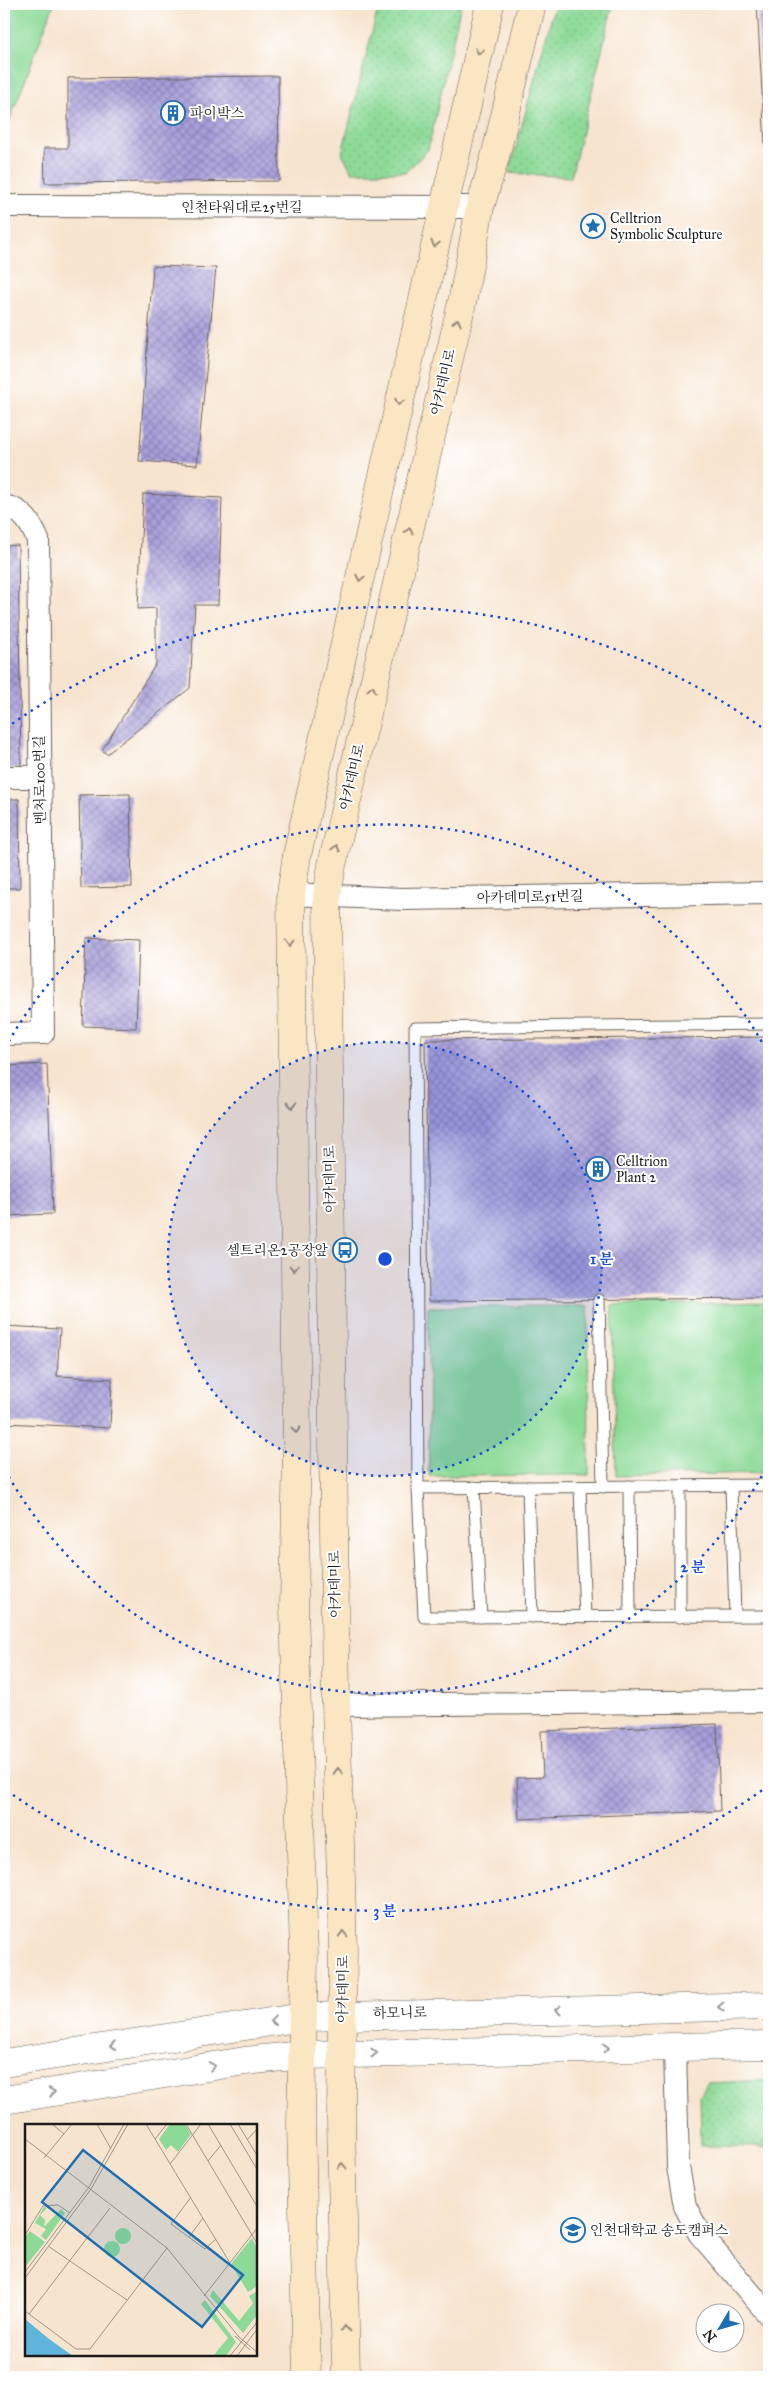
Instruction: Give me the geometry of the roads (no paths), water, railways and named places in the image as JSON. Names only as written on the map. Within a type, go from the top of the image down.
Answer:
[{"type":"main road","points":[[307,2377],[301,2124],[304,1956],[294,1607],[297,1448],[291,894],[297,855],[442,207],[490,4]]},
{"type":"main road","name":"아카데미로","points":[[346,2377],[342,2053],[343,1951],[336,1705],[327,896],[332,865],[463,298],[480,207],[495,157],[532,4]]},
{"type":"street","name":"인천타워대로25번길","points":[[4,206],[480,207]]},
{"type":"street","name":"벤처로100번길","points":[[4,506],[14,507],[30,521],[38,540],[43,1033],[4,1034]]},
{"type":"street","points":[[4,777],[40,777]]},
{"type":"street","name":"아카데미로51번길","points":[[291,894],[401,899],[769,893]]},
{"type":"street","points":[[336,1705],[769,1701]]},
{"type":"street","name":"하모니로","points":[[4,2063],[303,2017],[769,2006]]},
{"type":"street","points":[[4,2100],[245,2061],[302,2055],[769,2045]]},
{"type":"street","points":[[675,2047],[678,2167],[685,2206],[699,2233],[769,2315]]},
{"type":"lane","points":[[769,1024],[414,1028],[418,1488],[424,1617],[769,1616]]},
{"type":"lane","points":[[599,1300],[603,1486]]},
{"type":"lane","points":[[418,1488],[769,1485]]},
{"type":"lane","points":[[629,1486],[630,1617]]},
{"type":"lane","points":[[680,1486],[680,1617]]},
{"type":"lane","points":[[731,1486],[735,1616]]},
{"type":"lane","points":[[474,1487],[481,1617]]},
{"type":"lane","points":[[528,1487],[532,1617]]},
{"type":"lane","points":[[580,1487],[585,1617]]},
{"type":"place","name":"파이박스","points":[[173,113]]},
{"type":"place","name":"Celltrion Symbolic Sculpture","points":[[593,226]]},
{"type":"place","name":"Celltrion Plant 2","points":[[598,1169]]},
{"type":"place","name":"셀트리온2공장앞","points":[[345,1250]]},
{"type":"place","name":"인천대학교 송도캠퍼스","points":[[573,2230]]}]
